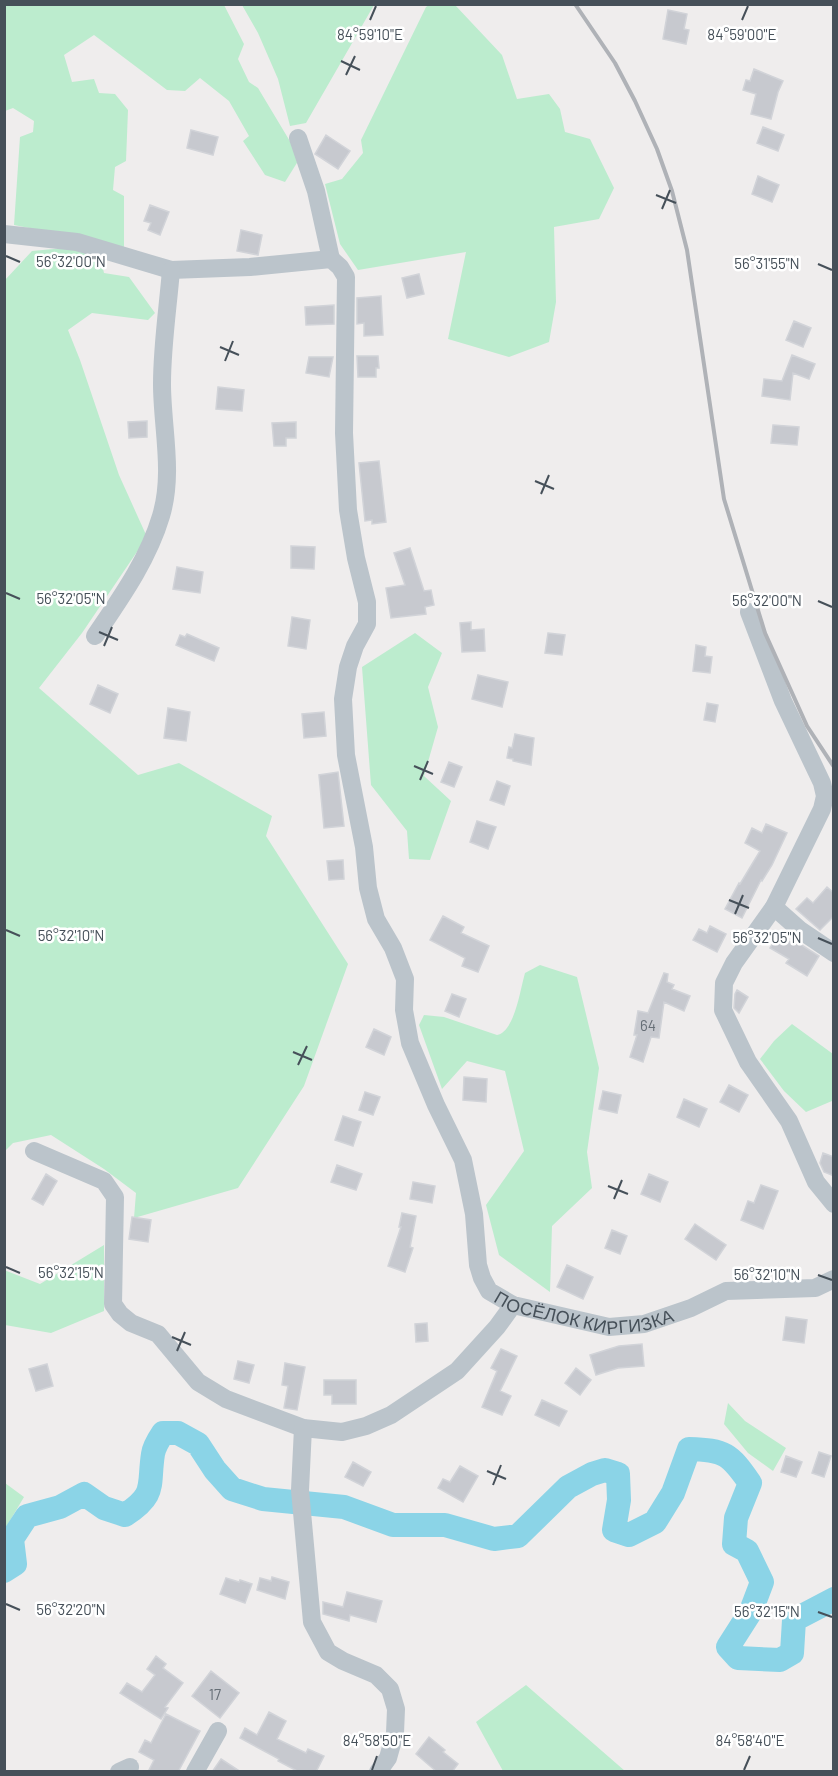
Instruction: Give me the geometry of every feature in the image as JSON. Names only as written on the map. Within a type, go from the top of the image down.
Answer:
[{"type":"street","name":"ПОСЁЛОК КИРГИЗКА","points":[[298,138],[316,191],[331,259],[346,277],[344,423],[348,510],[356,558],[367,602],[367,624],[354,646],[343,699],[346,755],[364,847],[368,888],[376,919],[393,948],[405,979],[404,1010],[410,1043],[436,1105],[463,1160],[474,1214],[478,1265],[482,1278],[489,1291],[513,1305],[609,1327],[644,1324],[691,1308],[726,1290],[815,1288],[834,1279]]},
{"type":"street","points":[[4,234],[77,242],[171,270],[250,267],[331,259]]},
{"type":"street","points":[[95,636],[130,584],[161,515],[165,492],[166,451],[162,384],[171,270]]},
{"type":"street","points":[[749,612],[783,701],[822,783],[825,796],[822,809],[774,908],[734,963],[724,983],[723,1010],[748,1062],[789,1121],[816,1182],[834,1204]]},
{"type":"street","points":[[774,908],[800,930],[834,953]]},
{"type":"street","points":[[34,1151],[104,1181],[115,1197],[113,1304],[120,1314],[132,1323],[158,1334],[198,1382],[226,1399],[303,1428],[342,1432],[366,1426],[391,1415],[458,1371],[513,1305]]},
{"type":"street","points":[[303,1428],[300,1490],[312,1622],[328,1652],[376,1675],[390,1689],[396,1709],[395,1733],[387,1758],[378,1772]]},
{"type":"street","points":[[195,1772],[218,1731]]},
{"type":"green space","points":[[4,5],[224,5],[244,44],[238,59],[249,82],[258,88],[300,158],[285,182],[265,175],[243,141],[249,136],[229,101],[200,78],[185,91],[167,90],[94,35],[64,55],[72,82],[94,79],[99,93],[115,94],[128,110],[126,161],[115,167],[113,190],[124,196],[124,247],[14,225],[20,137],[33,132],[34,121],[13,108],[5,111]]},
{"type":"green space","points":[[242,5],[374,5],[306,123],[290,126],[278,79],[258,33]]},
{"type":"green space","points":[[455,5],[502,55],[517,99],[549,94],[560,109],[565,132],[590,139],[614,188],[599,219],[554,227],[556,302],[549,342],[509,357],[448,339],[466,252],[358,270],[340,244],[325,184],[342,179],[363,153],[361,140],[426,7]]},
{"type":"green space","points":[[75,247],[101,260],[104,273],[129,277],[155,313],[148,320],[92,313],[68,330],[119,475],[147,537],[82,633],[39,688],[138,775],[179,763],[272,816],[266,836],[348,964],[304,1086],[238,1188],[134,1218],[136,1193],[51,1135],[13,1143],[5,1151],[5,280],[32,251]]},
{"type":"green space","points":[[415,633],[442,653],[428,687],[438,727],[424,776],[451,801],[430,860],[409,859],[407,831],[371,785],[362,667]]},
{"type":"green space","points":[[540,965],[577,977],[599,1068],[587,1152],[592,1188],[552,1226],[550,1292],[499,1255],[486,1205],[524,1151],[505,1071],[467,1061],[442,1089],[419,1025],[424,1015],[444,1017],[497,1035],[503,1032],[512,1018],[525,973]]},
{"type":"green space","points":[[792,1024],[833,1054],[834,1094],[832,1101],[806,1112],[784,1091],[760,1059],[774,1041]]},
{"type":"green space","points":[[104,1245],[104,1311],[51,1333],[5,1325],[4,1270],[40,1284]]},
{"type":"green space","points":[[728,1403],[745,1421],[786,1448],[773,1471],[748,1453],[724,1424]]},
{"type":"green space","points":[[5,1483],[24,1497],[5,1529]]},
{"type":"green space","points":[[526,1685],[625,1771],[503,1771],[476,1722]]},
{"type":"building","points":[[668,10],[687,14],[684,29],[689,30],[686,44],[663,39]]},
{"type":"building","points":[[754,69],[783,81],[771,119],[751,114],[756,94],[743,90],[746,80],[750,81]]},
{"type":"building","points":[[763,127],[784,135],[778,151],[757,143]]},
{"type":"building","points":[[191,130],[218,137],[213,155],[187,148]]},
{"type":"building","points":[[326,135],[350,151],[338,169],[315,154]]},
{"type":"building","points":[[758,176],[779,185],[772,202],[752,194]]},
{"type":"building","points":[[150,205],[169,212],[160,235],[148,230],[151,223],[144,221]]},
{"type":"building","points":[[241,230],[262,235],[258,255],[237,251]]},
{"type":"building","points":[[419,274],[424,294],[407,298],[402,278]]},
{"type":"building","points":[[381,296],[383,335],[364,336],[364,323],[357,324],[357,298]]},
{"type":"building","points":[[334,305],[334,324],[306,325],[305,307]]},
{"type":"building","points":[[794,321],[811,328],[803,347],[786,340]]},
{"type":"building","points":[[792,355],[815,364],[809,379],[793,373],[790,400],[762,396],[764,379],[782,381]]},
{"type":"building","points":[[357,356],[378,356],[379,368],[376,368],[376,377],[358,377]]},
{"type":"building","points":[[309,357],[333,357],[329,377],[306,373]]},
{"type":"building","points":[[218,387],[244,390],[242,411],[216,409]]},
{"type":"building","points":[[147,421],[147,437],[129,438],[128,422]]},
{"type":"building","points":[[296,422],[296,438],[286,438],[286,446],[274,446],[272,423]]},
{"type":"building","points":[[773,425],[799,427],[797,445],[771,443]]},
{"type":"building","points":[[379,461],[386,522],[372,524],[372,520],[365,521],[359,463]]},
{"type":"building","points":[[291,546],[315,547],[314,569],[291,568]]},
{"type":"building","points":[[410,548],[424,591],[431,590],[434,605],[425,607],[426,614],[391,618],[386,588],[405,585],[394,553]]},
{"type":"building","points":[[177,567],[203,572],[200,593],[173,589]]},
{"type":"building","points":[[292,617],[310,620],[306,649],[288,646]]},
{"type":"building","points":[[471,622],[471,630],[484,629],[485,651],[462,652],[460,623]]},
{"type":"building","points":[[548,633],[565,635],[562,655],[545,653]]},
{"type":"building","points":[[187,634],[219,648],[214,661],[176,645],[180,635],[185,637]]},
{"type":"building","points":[[696,645],[706,647],[705,656],[712,657],[710,673],[693,671]]},
{"type":"building","points":[[478,675],[508,682],[502,707],[472,699]]},
{"type":"building","points":[[98,685],[118,694],[110,713],[90,704]]},
{"type":"building","points":[[707,703],[718,705],[715,722],[704,720]]},
{"type":"building","points":[[168,708],[190,712],[186,741],[164,738]]},
{"type":"building","points":[[324,712],[326,736],[304,738],[302,714]]},
{"type":"building","points":[[515,734],[534,738],[531,765],[507,758]]},
{"type":"building","points":[[449,762],[462,767],[454,787],[441,782]]},
{"type":"building","points":[[338,772],[344,826],[324,828],[319,775]]},
{"type":"building","points":[[497,781],[510,786],[504,805],[490,800]]},
{"type":"building","points":[[477,821],[496,827],[488,849],[470,842]]},
{"type":"building","points":[[766,824],[787,833],[742,918],[725,909],[760,851],[745,843],[752,828],[762,833]]},
{"type":"building","points":[[343,860],[344,879],[329,880],[327,861]]},
{"type":"building","points":[[827,887],[834,893],[834,916],[820,930],[796,909],[807,898],[813,903]]},
{"type":"building","points":[[443,916],[464,927],[461,933],[489,946],[478,972],[462,966],[465,958],[430,940]]},
{"type":"building","points":[[710,926],[726,934],[717,952],[693,940],[699,929],[707,933]]},
{"type":"building","points":[[778,935],[795,945],[797,942],[819,956],[807,976],[786,963],[789,959],[770,948]]},
{"type":"building","points":[[664,973],[668,974],[667,982],[674,985],[672,989],[690,996],[684,1011],[664,1002],[659,1038],[651,1037],[643,1062],[630,1057],[637,1035],[634,1035],[638,1011],[648,1013]]},
{"type":"building","points":[[737,990],[748,997],[739,1013],[734,1008]]},
{"type":"building","points":[[452,994],[466,999],[459,1017],[445,1011]]},
{"type":"building","points":[[374,1029],[391,1037],[384,1055],[366,1047]]},
{"type":"building","points":[[464,1077],[487,1079],[486,1102],[463,1100]]},
{"type":"building","points":[[729,1085],[748,1095],[739,1112],[720,1102]]},
{"type":"building","points":[[603,1091],[621,1095],[617,1113],[599,1109]]},
{"type":"building","points":[[365,1092],[380,1097],[373,1115],[359,1110]]},
{"type":"building","points":[[684,1099],[707,1109],[699,1127],[677,1117]]},
{"type":"building","points":[[343,1116],[361,1122],[353,1146],[335,1140]]},
{"type":"building","points":[[823,1153],[834,1157],[834,1176],[824,1172],[820,1163]]},
{"type":"building","points":[[337,1165],[362,1174],[356,1190],[331,1182]]},
{"type":"building","points":[[46,1174],[57,1181],[43,1205],[32,1199]]},
{"type":"building","points":[[649,1174],[668,1182],[660,1202],[641,1194]]},
{"type":"building","points":[[413,1182],[435,1186],[432,1203],[410,1199]]},
{"type":"building","points":[[761,1185],[778,1191],[763,1229],[741,1220],[748,1201],[754,1203]]},
{"type":"building","points":[[402,1213],[416,1216],[410,1247],[413,1248],[405,1272],[388,1266],[401,1227],[399,1227]]},
{"type":"building","points":[[132,1217],[151,1220],[148,1242],[129,1239]]},
{"type":"building","points":[[695,1224],[726,1245],[716,1260],[685,1239]]},
{"type":"building","points":[[612,1230],[627,1236],[620,1254],[605,1248]]},
{"type":"building","points":[[567,1265],[593,1277],[583,1299],[557,1287]]},
{"type":"building","points":[[786,1317],[807,1320],[804,1343],[783,1340]]},
{"type":"building","points":[[427,1323],[428,1341],[416,1342],[415,1324]]},
{"type":"building","points":[[642,1344],[644,1366],[618,1368],[596,1375],[590,1355],[619,1346]]},
{"type":"building","points":[[501,1349],[517,1356],[500,1391],[511,1396],[502,1415],[482,1407],[497,1371],[491,1368]]},
{"type":"building","points":[[238,1361],[254,1365],[249,1383],[234,1379]]},
{"type":"building","points":[[285,1363],[305,1367],[297,1410],[284,1408],[288,1386],[282,1385]]},
{"type":"building","points":[[47,1364],[53,1386],[36,1391],[29,1369]]},
{"type":"building","points":[[576,1368],[591,1380],[580,1395],[565,1383]]},
{"type":"building","points":[[324,1380],[356,1380],[356,1404],[332,1404],[332,1395],[324,1395]]},
{"type":"building","points":[[542,1400],[567,1411],[559,1426],[535,1415]]},
{"type":"building","points":[[819,1452],[831,1456],[824,1477],[812,1473]]},
{"type":"building","points":[[786,1456],[802,1462],[796,1477],[781,1472]]},
{"type":"building","points":[[353,1462],[371,1472],[363,1486],[345,1477]]},
{"type":"building","points":[[460,1466],[478,1476],[463,1502],[438,1488],[443,1479],[450,1482]]},
{"type":"building","points":[[272,1577],[289,1582],[285,1599],[257,1590],[260,1578],[271,1581]]},
{"type":"building","points":[[226,1578],[252,1584],[245,1603],[220,1594]]},
{"type":"building","points":[[347,1592],[382,1601],[376,1622],[350,1615],[349,1621],[323,1614],[323,1602],[343,1607]]},
{"type":"building","points":[[156,1656],[166,1664],[163,1668],[183,1683],[165,1707],[168,1708],[161,1719],[120,1693],[127,1683],[142,1692],[155,1675],[147,1669]]},
{"type":"building","points":[[211,1671],[239,1693],[220,1718],[192,1696]]},
{"type":"building","points":[[269,1712],[286,1721],[277,1739],[306,1753],[308,1749],[324,1756],[316,1772],[299,1772],[240,1738],[245,1728],[257,1735]]},
{"type":"building","points":[[166,1714],[200,1731],[178,1772],[148,1772],[154,1760],[139,1752],[145,1740],[151,1743]]},
{"type":"building","points":[[429,1737],[458,1764],[452,1772],[437,1772],[416,1754]]},
{"type":"building","points":[[221,1759],[241,1772],[212,1772]]},
{"type":"waterway","points":[[4,1571],[15,1564],[12,1539],[27,1516],[60,1507],[84,1494],[104,1508],[125,1515],[135,1508],[147,1495],[154,1451],[163,1433],[178,1433],[198,1444],[215,1470],[232,1489],[263,1499],[344,1507],[393,1525],[445,1525],[494,1539],[518,1536],[568,1487],[605,1470],[618,1474],[619,1500],[614,1530],[629,1535],[655,1522],[673,1493],[689,1449],[711,1451],[726,1456],[750,1483],[736,1518],[734,1544],[747,1551],[762,1582],[751,1611],[728,1647],[738,1658],[780,1660],[792,1653],[794,1620],[834,1599]]},
{"type":"railway","points":[[575,4],[615,63],[635,101],[657,149],[672,191],[687,250],[724,499],[765,633],[807,726],[834,767]]}]
